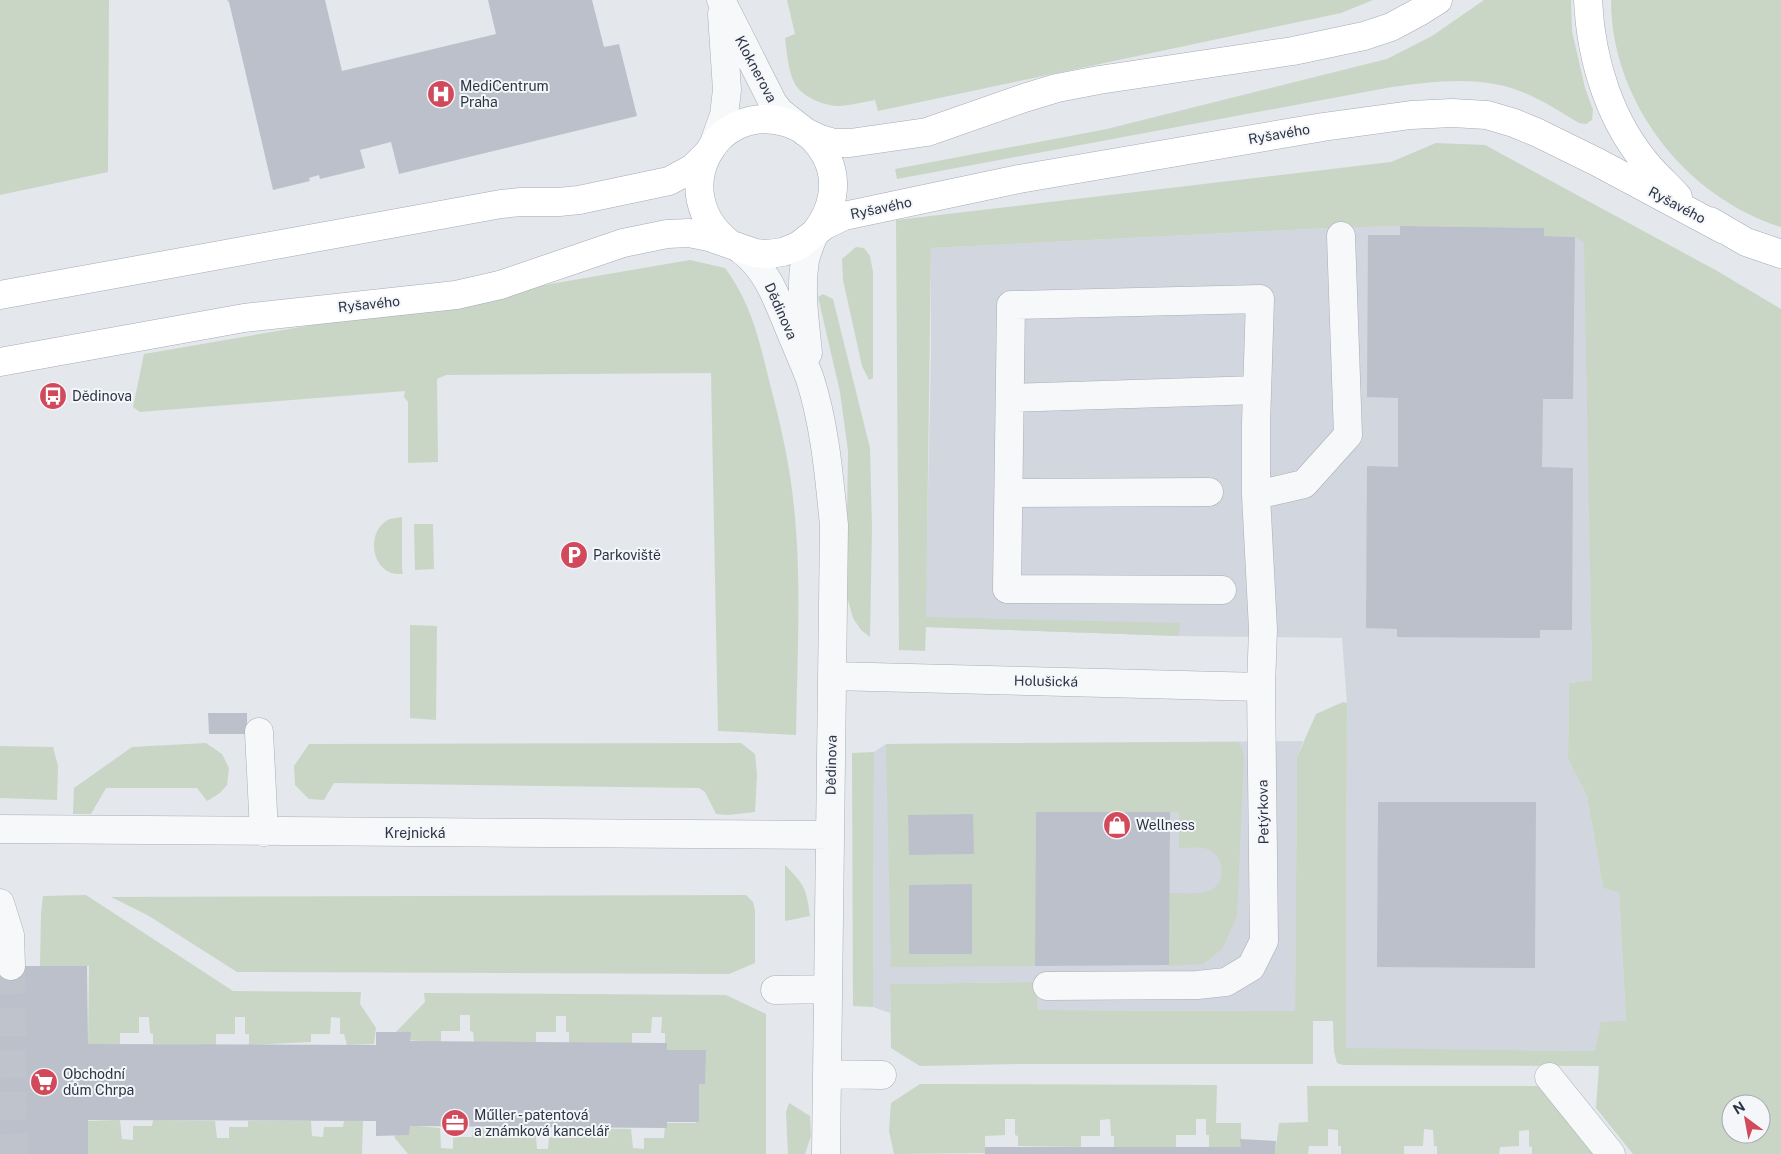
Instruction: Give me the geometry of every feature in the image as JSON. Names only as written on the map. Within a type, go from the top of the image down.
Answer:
[{"type":"main road","name":"Ryšavého","points":[[0,295],[501,204],[579,200],[669,180],[693,168],[722,136],[734,128],[757,120],[780,121],[820,139],[834,143],[850,143],[927,132],[1057,88],[1099,80],[1293,52],[1358,37],[1391,27],[1438,0]]},
{"type":"main road","points":[[1588,0],[1590,33],[1602,82],[1622,126],[1635,148],[1656,175],[1700,214],[1735,236],[1781,254]]},
{"type":"main road","name":"Ryšavého","points":[[0,362],[244,318],[456,295],[508,282],[623,243],[667,234],[689,233],[709,237],[748,252],[768,254],[783,252],[798,246],[832,220],[844,216],[1019,179],[1323,127],[1411,115],[1452,113],[1487,115],[1514,123],[1597,162],[1735,236]]},
{"type":"main road","name":"Ryšavého","points":[[804,131],[823,150],[832,174],[832,199],[825,220],[816,232]]},
{"type":"main road","name":"Ryšavého","points":[[710,149],[704,161],[699,180],[699,197],[702,208],[713,228],[736,247]]},
{"type":"street","name":"Kloknerova","points":[[721,0],[773,104],[804,131]]},
{"type":"street","name":"Kloknerova","points":[[710,149],[724,115],[727,90],[721,0]]},
{"type":"street","name":"Dědinova","points":[[816,232],[806,258],[803,299],[810,379],[829,467],[834,525],[826,1154]]},
{"type":"street","points":[[1256,495],[1304,484],[1348,435],[1341,236]]},
{"type":"street","points":[[1735,236],[1781,264]]},
{"type":"street","name":"Dědinova","points":[[736,247],[758,265],[769,284],[810,379]]},
{"type":"street","name":"Petýrkova","points":[[1010,398],[1011,305],[1260,299],[1256,495],[1263,629],[1261,687],[1264,940],[1251,967],[1226,982],[1197,985],[1047,986]]},
{"type":"street","points":[[1222,590],[1007,590],[1010,398],[1257,390]]},
{"type":"street","points":[[1009,493],[1210,492]]},
{"type":"street","name":"Holušická","points":[[832,676],[1261,687]]},
{"type":"street","points":[[258,732],[264,832]]},
{"type":"street","name":"Krejnická","points":[[0,829],[830,835]]},
{"type":"street","points":[[0,903],[10,935],[11,966]]},
{"type":"street","points":[[775,990],[828,989]]},
{"type":"street","points":[[827,1074],[882,1075]]},
{"type":"street","points":[[1549,1076],[1611,1154]]},
{"type":"shaded area","points":[[1400,226],[1544,228],[1544,236],[1575,237],[1585,243],[1592,680],[1569,683],[1568,759],[1587,796],[1603,888],[1619,891],[1626,1022],[1595,1051],[1346,1049],[1347,703],[1342,638],[1178,636],[925,627],[931,356],[931,248]]},
{"type":"shaded area","points":[[1303,741],[1297,757],[1295,1011],[1038,1010],[1036,982],[890,984],[890,1013],[873,1007],[874,752],[886,744]]},
{"type":"green space","points":[[0,0],[109,0],[108,172],[0,195]]},
{"type":"green space","points":[[787,0],[1373,0],[1341,13],[878,111],[875,100],[834,106],[821,103],[799,89],[789,68],[787,56],[785,38],[795,34]]},
{"type":"green space","points":[[1484,0],[1571,0],[1572,31],[1585,88],[1593,110],[1592,120],[1586,124],[1579,123],[1532,96],[1509,87],[1459,81],[1425,83],[1392,87],[897,179],[895,169],[1107,129],[1387,59],[1432,36]]},
{"type":"green space","points":[[1611,0],[1781,0],[1781,227],[1746,213],[1714,193],[1685,169],[1660,140],[1639,108],[1624,74],[1614,38]]},
{"type":"green space","points":[[1436,143],[1485,145],[1719,272],[1781,309],[1781,1154],[1633,1154],[1596,1108],[1599,1066],[1343,1065],[1337,1063],[1334,1052],[1333,1021],[1313,1021],[1313,1064],[1018,1064],[920,1066],[891,1048],[890,984],[1036,982],[1038,1010],[1295,1011],[1297,757],[1316,714],[1343,702],[1347,703],[1346,1048],[1595,1051],[1601,1022],[1626,1021],[1619,892],[1603,888],[1587,796],[1568,759],[1569,683],[1592,680],[1584,243],[1575,237],[1544,236],[1544,228],[1400,226],[931,248],[926,617],[1180,623],[1178,636],[926,627],[925,651],[899,650],[896,220],[1391,162]]},
{"type":"green space","points":[[856,247],[864,248],[870,256],[873,272],[873,378],[869,380],[862,366],[843,280],[842,259]]},
{"type":"green space","points":[[690,260],[725,268],[734,281],[748,308],[758,336],[781,427],[794,507],[798,564],[796,735],[718,731],[711,373],[446,375],[437,379],[438,462],[408,463],[408,402],[404,397],[405,391],[140,412],[133,407],[144,354]]},
{"type":"green space","points":[[823,294],[833,299],[870,448],[872,528],[870,637],[861,630],[853,618],[846,593],[848,451],[840,392],[818,297]]},
{"type":"green space","points":[[402,517],[403,574],[394,574],[384,569],[378,562],[375,555],[375,538],[383,524],[390,519]]},
{"type":"green space","points":[[414,524],[433,524],[434,569],[415,570]]},
{"type":"green space","points":[[410,625],[437,626],[436,720],[410,718]]},
{"type":"green space","points":[[1238,742],[1244,757],[1237,916],[1222,949],[1203,964],[1169,966],[1169,893],[1209,891],[1219,883],[1222,871],[1219,859],[1210,850],[1179,848],[1179,812],[1036,812],[1035,966],[891,967],[886,744]],"holes":[[[973,814],[973,854],[909,855],[908,816]],[[971,884],[972,953],[909,954],[909,885]]]},
{"type":"green space","points":[[206,743],[222,754],[229,768],[227,785],[220,793],[207,801],[197,788],[106,788],[91,814],[73,814],[74,788],[132,747]]},
{"type":"green space","points":[[741,743],[755,754],[757,775],[755,812],[728,815],[716,814],[705,792],[699,788],[334,783],[324,800],[309,799],[295,785],[294,766],[309,744]]},
{"type":"green space","points":[[0,746],[53,747],[58,766],[57,800],[0,798]]},
{"type":"green space","points":[[874,752],[873,1007],[853,1006],[852,753]]},
{"type":"green space","points":[[785,865],[804,888],[810,916],[785,921]]},
{"type":"green space","points":[[86,895],[233,991],[361,992],[360,1004],[376,1028],[374,1044],[347,1045],[344,1034],[340,1034],[340,1018],[331,1017],[330,1034],[311,1034],[311,1042],[249,1045],[249,1034],[245,1034],[245,1017],[235,1017],[235,1034],[216,1034],[216,1045],[153,1044],[149,1017],[139,1017],[139,1033],[120,1033],[120,1044],[88,1044],[89,966],[40,966],[43,896]]},
{"type":"green space","points":[[746,895],[753,902],[755,910],[755,963],[729,974],[237,972],[149,916],[111,897]]},
{"type":"green space","points":[[424,993],[726,995],[766,1014],[766,1154],[408,1154],[394,1137],[405,1125],[440,1128],[441,1148],[453,1149],[453,1137],[472,1137],[473,1128],[535,1128],[537,1149],[548,1149],[549,1137],[568,1138],[569,1128],[631,1129],[633,1148],[644,1149],[644,1138],[664,1138],[665,1123],[696,1123],[697,1084],[703,1084],[704,1051],[665,1050],[665,1033],[661,1033],[662,1017],[652,1017],[651,1033],[632,1033],[632,1044],[569,1043],[569,1032],[566,1032],[566,1016],[556,1016],[556,1032],[536,1032],[536,1043],[474,1042],[473,1032],[470,1031],[470,1015],[460,1015],[460,1031],[441,1031],[441,1042],[403,1040],[395,1033],[425,1002]]},
{"type":"green space","points":[[920,1084],[1217,1085],[1216,1123],[1241,1123],[1241,1147],[1209,1147],[1209,1135],[1206,1135],[1206,1119],[1196,1119],[1196,1135],[1176,1135],[1176,1147],[1114,1147],[1114,1136],[1111,1136],[1110,1119],[1100,1120],[1100,1136],[1081,1136],[1081,1147],[1018,1146],[1018,1136],[1015,1135],[1015,1119],[1005,1119],[1005,1135],[985,1136],[985,1153],[894,1154],[889,1131],[891,1103]]},
{"type":"green space","points":[[1307,1086],[1543,1086],[1598,1154],[1532,1154],[1532,1147],[1529,1146],[1529,1130],[1519,1131],[1519,1146],[1500,1147],[1499,1154],[1437,1154],[1437,1146],[1434,1146],[1433,1130],[1424,1129],[1423,1146],[1404,1146],[1404,1154],[1341,1154],[1341,1146],[1338,1146],[1338,1130],[1328,1129],[1328,1146],[1309,1146],[1308,1154],[1275,1154],[1279,1123],[1308,1122]]},
{"type":"green space","points":[[789,1103],[810,1116],[811,1136],[805,1154],[788,1154],[786,1112]]},
{"type":"green space","points":[[120,1120],[122,1139],[133,1140],[133,1126],[152,1126],[153,1120],[215,1121],[217,1138],[229,1138],[229,1127],[248,1127],[248,1121],[311,1121],[312,1136],[323,1137],[324,1127],[343,1127],[344,1121],[363,1121],[362,1154],[88,1154],[87,1121]]},
{"type":"building","name":"MediCentrum Praha","points":[[227,0],[325,0],[342,71],[496,34],[488,0],[592,0],[604,47],[619,44],[637,116],[399,174],[391,142],[360,150],[365,168],[320,179],[319,175],[309,178],[310,181],[273,190]]},
{"type":"building","points":[[1400,226],[1544,228],[1544,236],[1575,237],[1573,399],[1543,399],[1542,467],[1573,468],[1572,630],[1540,630],[1540,638],[1397,637],[1397,629],[1366,628],[1367,466],[1398,467],[1398,398],[1367,397],[1368,235],[1400,235]]},
{"type":"building","points":[[208,713],[247,713],[247,734],[209,734]]},
{"type":"building","points":[[1378,802],[1536,802],[1535,968],[1377,967]]},
{"type":"building","points":[[1036,812],[1170,812],[1169,965],[1035,966]]},
{"type":"building","points":[[973,814],[974,854],[909,855],[908,815]]},
{"type":"building","points":[[972,884],[972,954],[909,954],[909,885]]},
{"type":"building","points":[[0,966],[87,966],[88,1044],[376,1045],[376,1032],[411,1032],[410,1041],[667,1043],[667,1050],[706,1050],[705,1084],[699,1084],[699,1122],[667,1122],[667,1128],[410,1126],[409,1135],[376,1136],[376,1121],[88,1120],[88,1154],[0,1154]]},
{"type":"building","points":[[1240,1139],[1276,1141],[1275,1154],[985,1154],[985,1147],[1241,1147]]},
{"type":"tunnel","points":[[11,966],[14,1154]]},
{"type":"place","name":"MediCentrum Praha","points":[[441,94]]},
{"type":"place","name":"Dědinova","points":[[53,396]]},
{"type":"place","name":"Parkoviště","points":[[574,555]]},
{"type":"place","name":"Wellness","points":[[1117,825]]},
{"type":"place","name":"Obchodní dům Chrpa","points":[[44,1082]]},
{"type":"place","name":"Műller - patentová a známková kancelář","points":[[455,1123]]}]
